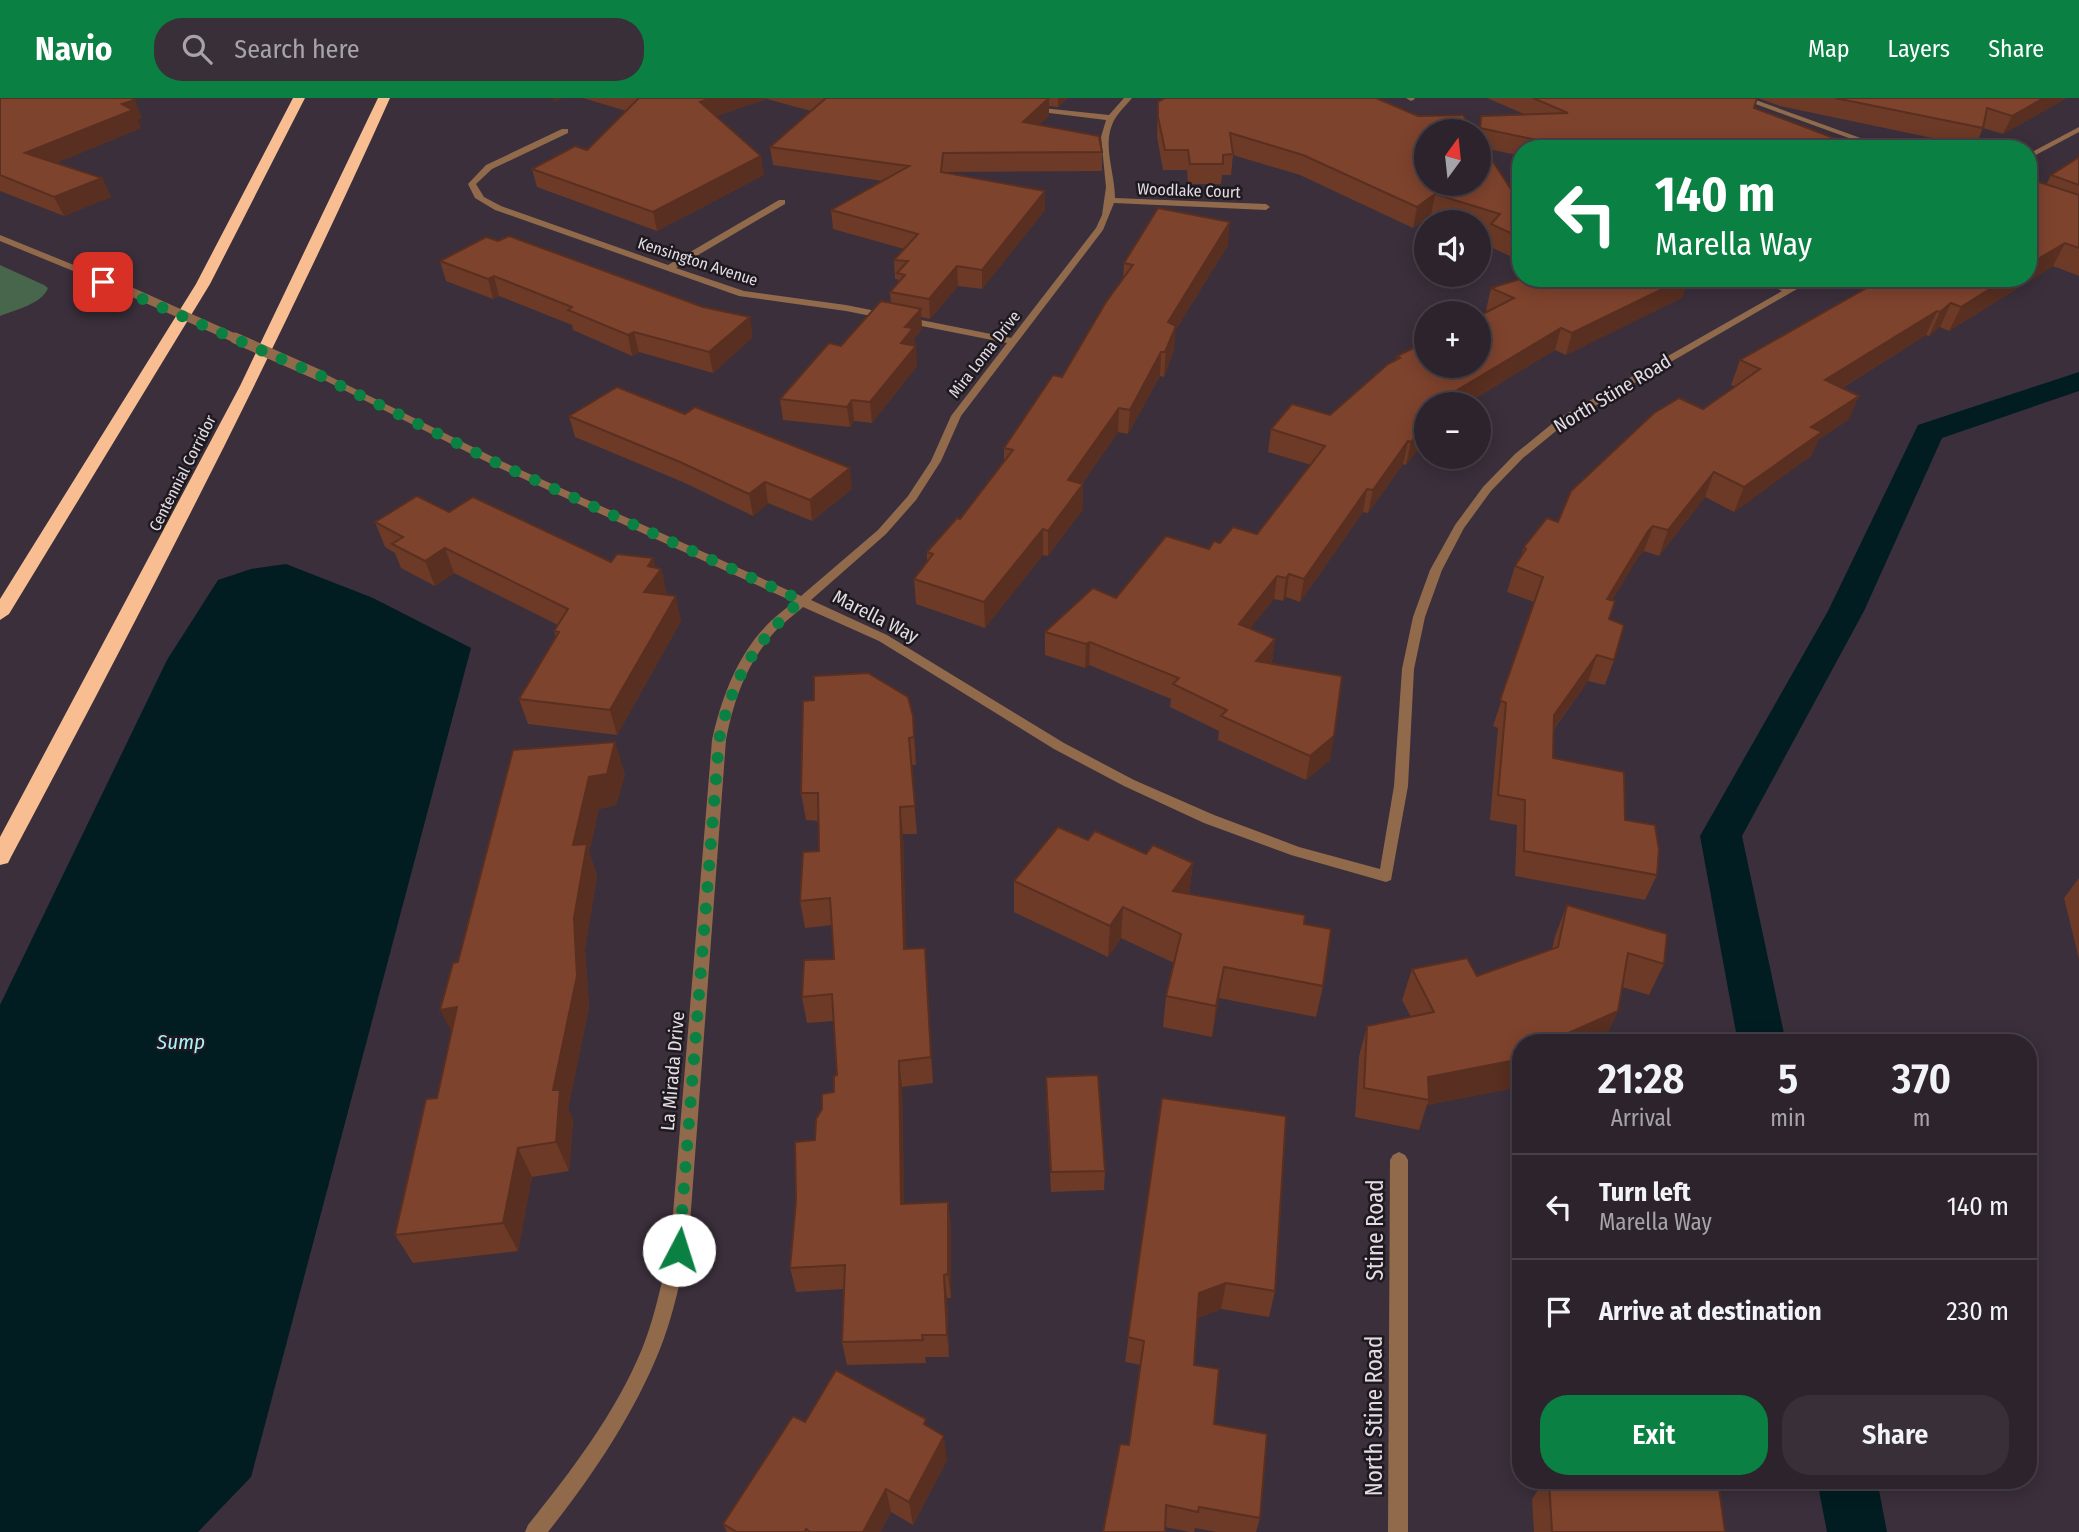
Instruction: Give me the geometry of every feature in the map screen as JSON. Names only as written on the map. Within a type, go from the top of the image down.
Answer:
[{"type":"highway","points":[[0,614],[203,284],[299,98]]},
{"type":"highway","name":"Centennial Corridor","points":[[0,857],[197,488],[280,323],[384,98]]},
{"type":"street","points":[[1111,200],[1110,181],[1103,153],[1105,134],[1111,118],[1128,98]]},
{"type":"street","points":[[1743,98],[1861,140]]},
{"type":"street","points":[[1021,107],[1111,118]]},
{"type":"street","points":[[2037,152],[2079,129]]},
{"type":"street","name":"Kensington Avenue","points":[[565,131],[489,167],[472,184],[474,192],[486,203],[742,294],[846,308],[1013,341]]},
{"type":"street","name":"Woodlake Court","points":[[1111,200],[1266,207]]},
{"type":"street","name":"Mira Loma Drive","points":[[801,600],[882,532],[912,498],[936,461],[956,416],[1100,228],[1111,200]]},
{"type":"street","points":[[667,269],[782,202]]},
{"type":"street","name":"Marella Way","points":[[0,238],[125,289],[321,376],[497,463],[883,638],[1059,746],[1129,783],[1209,820],[1283,847],[1386,876]]},
{"type":"street","points":[[1780,287],[1789,291]]},
{"type":"street","name":"North Stine Road","points":[[1386,876],[1401,786],[1408,669],[1419,617],[1436,570],[1459,527],[1487,489],[1519,456],[1563,420],[1796,287]]},
{"type":"street","name":"La Mirada Drive","points":[[534,1532],[583,1472],[632,1391],[662,1319],[679,1250],[719,740],[727,703],[746,663],[768,631],[801,600]]},
{"type":"street","name":"Stine Road","points":[[1399,1160],[1399,1300]]},
{"type":"street","name":"North Stine Road","points":[[1398,1532],[1399,1300]]},
{"type":"green space","points":[[0,265],[44,285],[48,288],[45,294],[20,309],[0,316]]},
{"type":"water","name":"Sump","points":[[286,564],[373,598],[471,648],[251,1477],[198,1532],[0,1532],[0,1005],[167,660],[218,580],[251,569]]},
{"type":"building","points":[[0,98],[135,100],[122,104],[133,110],[25,153],[102,178],[54,197],[0,175]]},
{"type":"building","points":[[639,98],[712,98],[700,102],[761,156],[653,212],[532,169],[575,146],[587,150]]},
{"type":"building","points":[[826,98],[1049,98],[1023,122],[1099,136],[1102,152],[943,153],[941,172],[1045,191],[982,270],[957,266],[929,299],[890,292],[905,275],[897,273],[908,261],[894,260],[918,234],[831,210],[909,166],[770,147]]},
{"type":"building","points":[[1165,98],[1376,98],[1418,116],[1463,115],[1466,119],[1414,119],[1414,196],[1432,196],[1417,207],[1303,155],[1230,133],[1233,154],[1223,155],[1223,164],[1190,164],[1188,150],[1165,150],[1158,117],[1158,102]]},
{"type":"building","points":[[1533,98],[1757,98],[1754,108],[1839,140],[1537,140],[1491,130],[1491,119],[1481,119],[1481,116],[1568,113]]},
{"type":"building","points":[[1835,98],[2044,98],[2012,116],[1987,108],[1983,128]]},
{"type":"building","points":[[2079,157],[2079,185],[2051,175]]},
{"type":"building","points":[[1491,158],[1512,191],[1512,234],[1491,224],[1500,214],[1442,196],[1491,196]]},
{"type":"building","points":[[2037,183],[2079,195],[2079,248],[2065,243],[2037,260]]},
{"type":"building","points":[[1158,208],[1230,222],[1168,322],[1176,326],[1165,352],[1161,352],[1130,410],[1119,408],[1068,480],[1083,484],[1048,531],[1043,529],[984,602],[914,579],[933,554],[927,552],[957,518],[960,519],[1013,450],[1004,448],[1053,375],[1062,377],[1106,302],[1133,265],[1124,263]]},
{"type":"building","points":[[509,236],[703,307],[750,317],[709,352],[634,332],[628,335],[568,310],[572,307],[494,276],[488,279],[440,261],[486,237],[498,241]]},
{"type":"building","points":[[1512,281],[1512,287],[1667,287],[1572,333],[1561,328],[1491,370],[1491,310],[1514,298],[1491,288]]},
{"type":"building","points":[[1868,287],[1993,287],[1961,307],[1951,303],[1825,380],[1859,396],[1811,427],[1822,432],[1744,487],[1714,472],[1668,530],[1653,526],[1648,531],[1607,599],[1615,601],[1609,619],[1624,625],[1614,660],[1597,655],[1554,715],[1553,758],[1624,772],[1625,820],[1655,825],[1659,850],[1657,875],[1524,851],[1525,800],[1498,795],[1506,703],[1500,700],[1543,577],[1515,566],[1526,549],[1524,547],[1547,518],[1558,522],[1571,491],[1654,413],[1679,398],[1703,409],[1760,369],[1740,360]]},
{"type":"building","points":[[881,301],[921,309],[905,327],[913,328],[901,343],[916,346],[870,402],[852,400],[847,407],[780,399],[829,343],[841,346]]},
{"type":"building","points":[[1414,348],[1414,378],[1477,378],[1454,392],[1414,392],[1414,438],[1411,442],[1408,441],[1373,490],[1367,489],[1304,579],[1289,574],[1286,578],[1277,576],[1239,624],[1275,639],[1256,661],[1342,676],[1334,736],[1310,756],[1221,716],[1227,710],[1173,684],[1179,678],[1090,642],[1086,644],[1045,632],[1093,588],[1116,598],[1166,536],[1209,549],[1214,541],[1220,543],[1233,527],[1257,534],[1325,446],[1271,429],[1292,404],[1330,415],[1388,364],[1400,358],[1397,356]]},
{"type":"building","points":[[617,387],[685,414],[695,407],[850,468],[810,500],[765,482],[749,494],[569,416]]},
{"type":"building","points":[[417,496],[449,512],[473,497],[611,562],[617,554],[653,558],[648,566],[661,569],[644,592],[676,596],[610,710],[519,699],[559,632],[554,631],[568,609],[445,548],[425,561],[392,544],[403,537],[375,522]]},
{"type":"building","points":[[868,673],[908,697],[913,716],[914,737],[909,738],[915,806],[900,807],[904,949],[925,948],[931,1057],[899,1061],[901,1204],[948,1202],[948,1274],[944,1275],[947,1335],[922,1335],[923,1340],[842,1342],[845,1265],[790,1268],[796,1201],[795,1142],[815,1140],[816,1119],[822,1109],[822,1094],[834,1092],[834,1076],[837,1075],[832,994],[802,997],[804,960],[834,959],[830,898],[800,901],[803,852],[819,851],[818,793],[801,793],[803,701],[814,700],[814,676]]},
{"type":"building","points":[[615,742],[607,774],[589,777],[573,845],[587,844],[574,918],[577,976],[553,1090],[560,1090],[556,1142],[518,1148],[503,1223],[395,1235],[426,1099],[437,1098],[457,1007],[440,1010],[453,963],[458,962],[513,750]]},
{"type":"building","points":[[1058,827],[1088,840],[1095,831],[1146,854],[1153,845],[1193,863],[1173,891],[1305,915],[1304,924],[1331,929],[1323,986],[1224,967],[1216,1006],[1166,996],[1181,934],[1123,907],[1110,926],[1014,881]]},
{"type":"building","points":[[1567,905],[1667,934],[1664,964],[1628,953],[1618,1011],[1566,1034],[1512,1034],[1512,1061],[1428,1077],[1429,1100],[1364,1088],[1367,1026],[1434,1012],[1412,969],[1467,958],[1477,976],[1558,947]]},
{"type":"building","points":[[1098,1075],[1105,1171],[1051,1172],[1046,1077]]},
{"type":"building","points":[[1162,1098],[1286,1116],[1275,1291],[1226,1283],[1199,1293],[1194,1365],[1219,1369],[1214,1424],[1267,1434],[1260,1518],[1199,1507],[1198,1512],[1166,1505],[1165,1532],[1103,1532],[1120,1444],[1129,1445],[1144,1341],[1128,1337]]},
{"type":"building","points":[[836,1370],[926,1419],[924,1424],[944,1436],[909,1502],[886,1489],[863,1532],[810,1532],[806,1529],[805,1532],[737,1532],[723,1524],[793,1416],[805,1422]]},
{"type":"building","points":[[1550,1489],[1719,1489],[1725,1532],[1552,1532]]},
{"type":"waterway","points":[[1760,1034],[1721,836],[1846,611],[1929,432],[2079,381]]},
{"type":"waterway","points":[[1849,1489],[1857,1532]]},
{"type":"route","points":[[103,282],[125,289],[321,376],[497,463],[801,600],[768,631],[746,663],[727,703],[719,740],[679,1250]]}]
